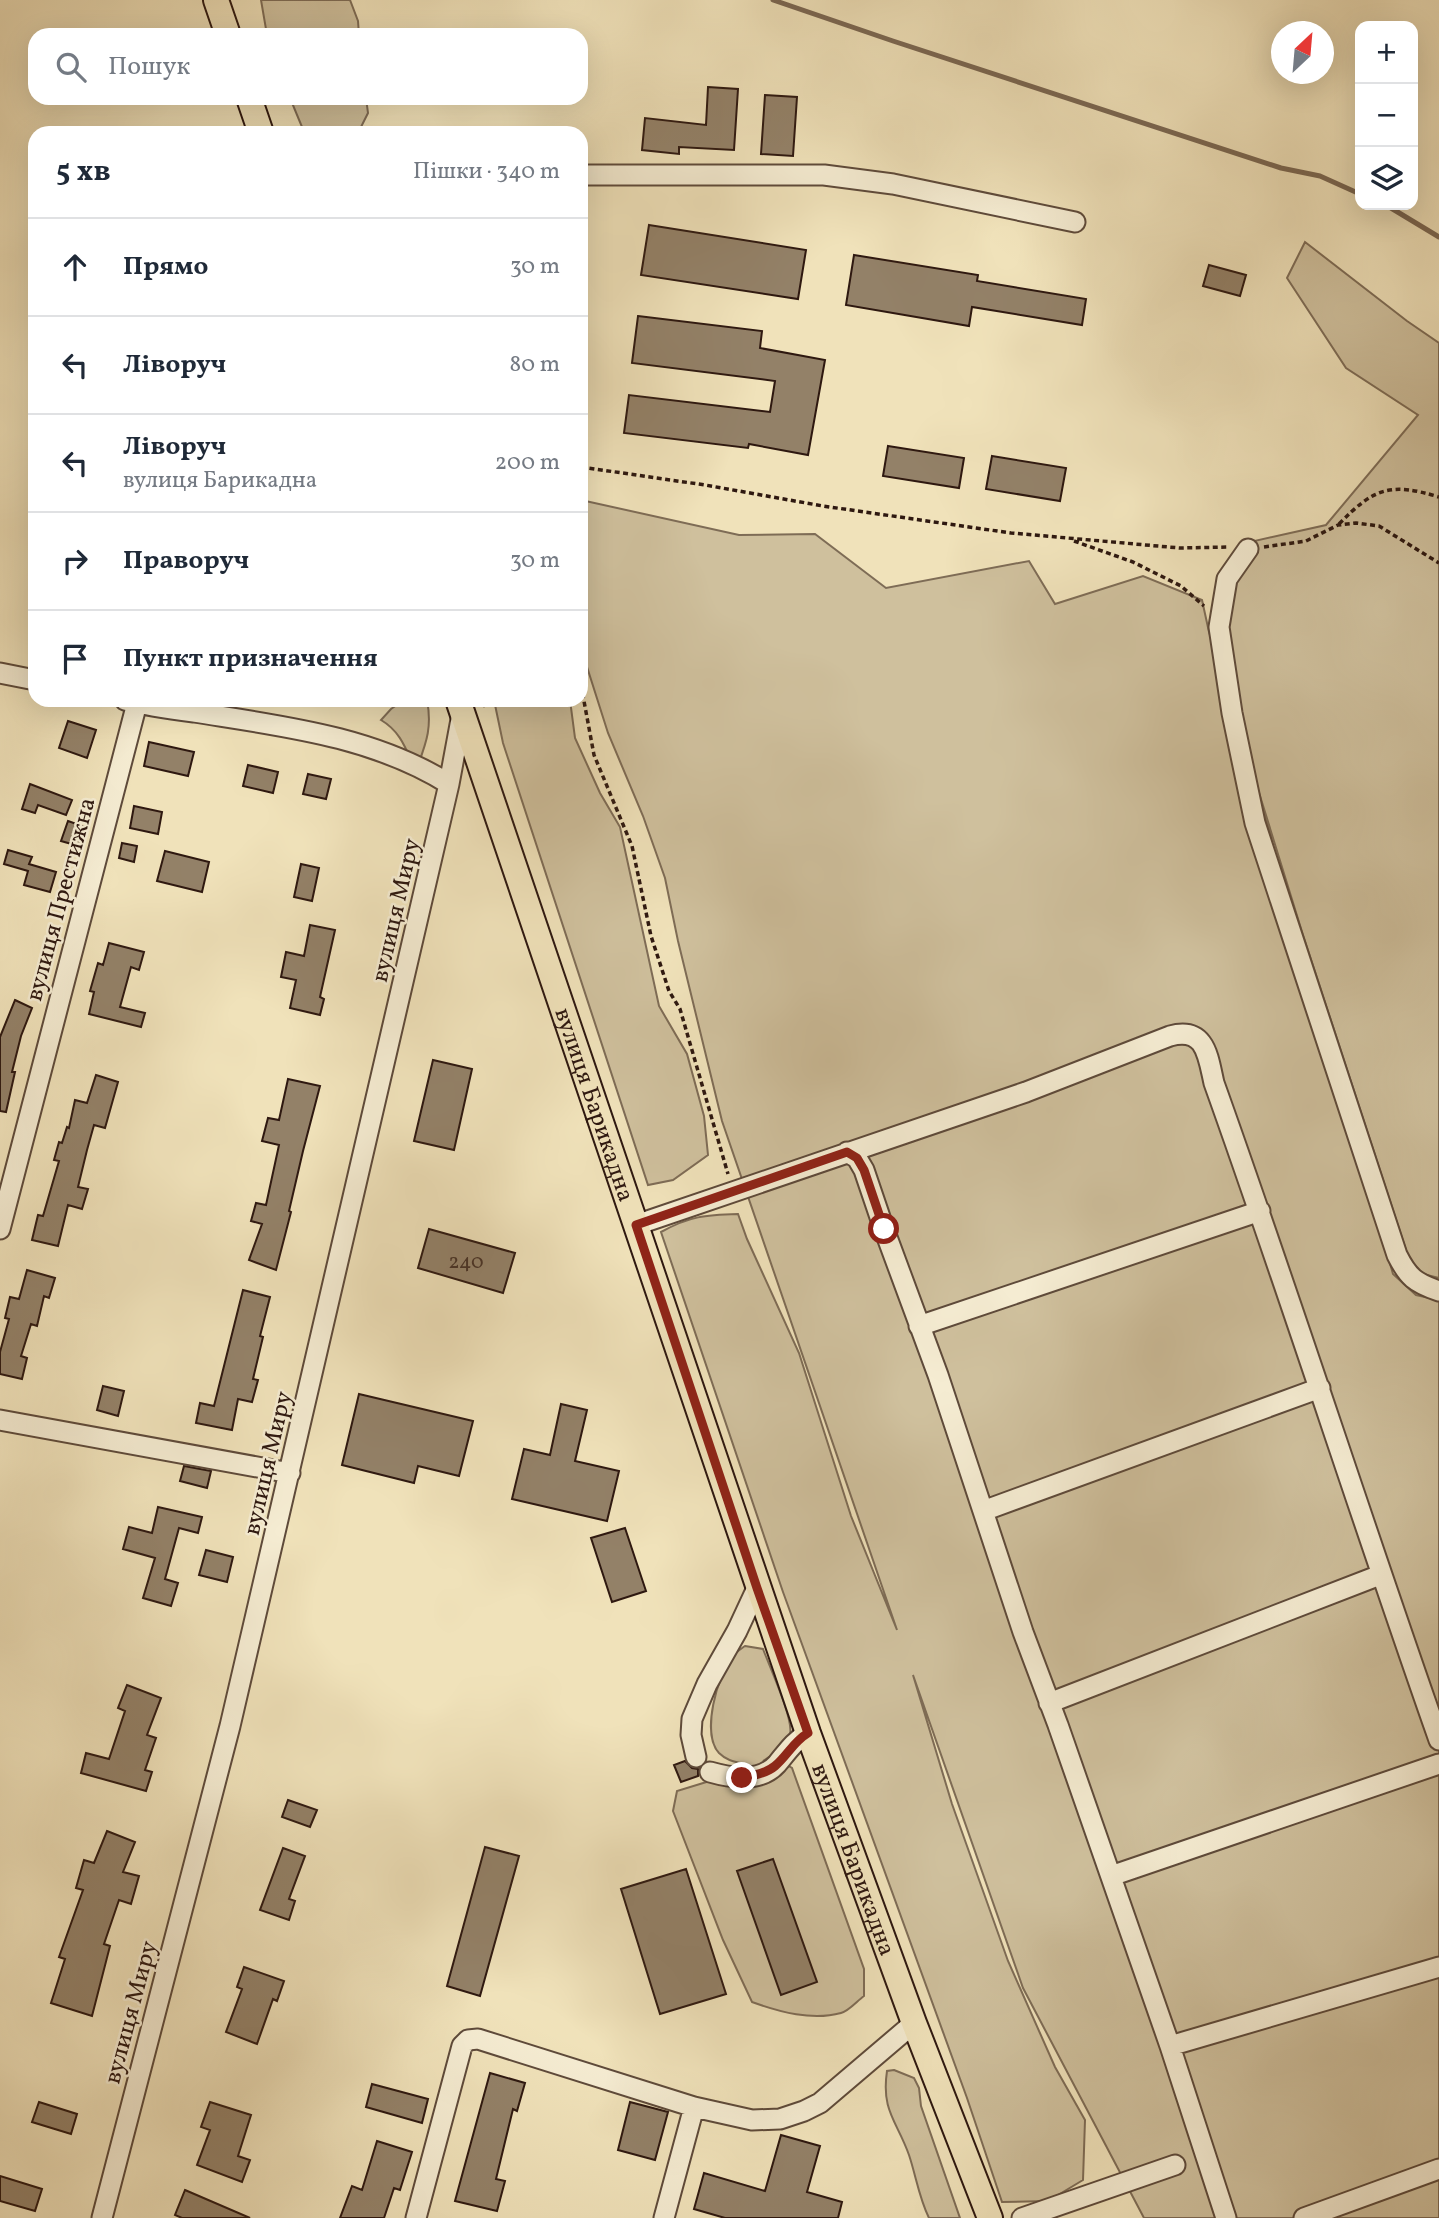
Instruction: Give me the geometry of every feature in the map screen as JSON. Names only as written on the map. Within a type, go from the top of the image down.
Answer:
[{"type":"main road","points":[[216,0],[226,28]]},
{"type":"main road","points":[[251,105],[259,126]]},
{"type":"main road","name":"вулиця Барикадна","points":[[460,707],[757,1588],[914,2023],[990,2218]]},
{"type":"street","points":[[588,175],[824,175],[893,184],[1075,222]]},
{"type":"street","points":[[1248,549],[1227,579],[1219,627],[1232,713],[1255,823],[1397,1255],[1406,1274],[1422,1285],[1439,1291]]},
{"type":"street","points":[[0,673],[28,679]]},
{"type":"street","name":"вулиця Престижна","points":[[0,1229],[129,707]]},
{"type":"street","points":[[165,707],[355,742],[426,769],[449,784]]},
{"type":"street","name":"вулиця Миру","points":[[102,2218],[230,1726],[290,1473],[449,784],[460,707]]},
{"type":"street","points":[[636,1225],[1026,1093],[1182,1032],[1193,1035],[1202,1042],[1320,1388],[1380,1575],[1439,1740]]},
{"type":"street","points":[[847,1152],[857,1158],[864,1170],[938,1375],[1049,1703],[1170,2046],[1226,2218]]},
{"type":"street","points":[[919,1326],[1260,1211]]},
{"type":"street","points":[[983,1511],[1320,1388]]},
{"type":"street","points":[[0,1420],[290,1473]]},
{"type":"street","points":[[1049,1703],[1380,1575]]},
{"type":"street","points":[[695,1757],[691,1735],[692,1719],[757,1588]]},
{"type":"street","points":[[710,1772],[730,1777],[756,1775],[774,1767],[798,1739],[808,1733]]},
{"type":"street","points":[[1111,1877],[1439,1764]]},
{"type":"street","points":[[1170,2046],[1439,1967]]},
{"type":"street","points":[[416,2218],[462,2046],[468,2040],[478,2039],[694,2107],[752,2120],[780,2119],[821,2103],[914,2023]]},
{"type":"street","points":[[664,2218],[694,2107]]},
{"type":"street","points":[[1022,2218],[1175,2165]]},
{"type":"street","points":[[1304,2218],[1439,2169]]},
{"type":"path","points":[[588,468],[984,530],[1180,548],[1248,549],[1306,541],[1338,525],[1361,502],[1386,489],[1420,492],[1439,497]]},
{"type":"path","points":[[1338,525],[1356,523],[1379,526],[1439,563]]},
{"type":"path","points":[[1069,539],[1133,562],[1181,586],[1208,610],[1219,627]]},
{"type":"path","points":[[585,707],[594,755],[632,846],[651,936],[670,991],[680,1009],[733,1191]]},
{"type":"shaded area","points":[[261,0],[350,0],[358,28],[266,28]]},
{"type":"shaded area","points":[[293,105],[367,105],[368,113],[362,126],[302,126]]},
{"type":"shaded area","points":[[1305,242],[1439,343],[1439,1278],[1423,1274],[1409,1259],[1256,783],[1393,1274],[1416,1295],[1439,1300],[1439,2218],[1144,2218],[1023,1988],[913,1675],[952,1804],[1008,1961],[1055,2067],[1085,2120],[1083,2180],[1048,2201],[1002,2202],[967,2098],[783,1592],[661,1232],[698,1217],[738,1214],[799,1353],[851,1516],[897,1630],[722,1121],[665,878],[643,816],[608,733],[588,670],[588,502],[739,535],[815,534],[886,588],[1029,561],[1055,604],[1143,576],[1202,600],[1209,632],[1245,742],[1214,630],[1241,544],[1326,525],[1418,415],[1346,368],[1287,278]]},
{"type":"shaded area","points":[[428,707],[428,733],[418,765],[412,762],[396,733],[381,720],[391,709]]},
{"type":"shaded area","points":[[495,707],[571,707],[575,738],[600,793],[620,827],[659,1006],[687,1054],[704,1116],[708,1155],[673,1180],[648,1185],[503,743]]},
{"type":"shaded area","points":[[745,1646],[763,1649],[785,1705],[790,1727],[785,1743],[763,1761],[778,1760],[792,1768],[864,1969],[864,1996],[841,2013],[807,2016],[752,2002],[723,1940],[673,1811],[677,1791],[748,1765],[722,1756],[711,1733],[713,1705],[722,1676],[733,1656]]},
{"type":"shaded area","points":[[894,2070],[914,2078],[919,2088],[921,2106],[960,2218],[929,2218],[909,2155],[888,2106],[887,2071]]},
{"type":"building","points":[[708,87],[738,89],[734,150],[679,147],[679,154],[642,150],[645,118],[706,125]]},
{"type":"building","points":[[765,95],[797,97],[793,156],[761,154]]},
{"type":"building","points":[[649,225],[806,250],[798,299],[641,275]]},
{"type":"building","points":[[854,255],[978,275],[977,281],[1086,299],[1082,325],[972,307],[969,326],[846,305]]},
{"type":"building","points":[[1209,265],[1246,275],[1240,296],[1203,286]]},
{"type":"building","points":[[638,316],[762,331],[760,348],[825,360],[808,455],[749,444],[748,448],[624,433],[629,395],[770,412],[775,381],[632,363]]},
{"type":"building","points":[[888,446],[964,458],[959,488],[883,476]]},
{"type":"building","points":[[992,456],[1066,468],[1060,501],[986,489]]},
{"type":"building","points":[[68,721],[96,730],[87,758],[59,748]]},
{"type":"building","points":[[149,742],[194,752],[188,776],[144,766]]},
{"type":"building","points":[[248,765],[278,772],[273,793],[243,786]]},
{"type":"building","points":[[308,774],[331,779],[326,799],[303,794]]},
{"type":"building","points":[[30,784],[72,800],[66,815],[38,805],[35,813],[22,809]]},
{"type":"building","points":[[134,806],[162,812],[158,834],[130,828]]},
{"type":"building","points":[[68,821],[88,828],[82,847],[61,841]]},
{"type":"building","points":[[122,843],[137,846],[134,862],[119,858]]},
{"type":"building","points":[[8,850],[32,857],[29,864],[56,872],[50,892],[24,885],[28,871],[4,864]]},
{"type":"building","points":[[165,851],[209,862],[202,892],[157,881]]},
{"type":"building","points":[[301,864],[319,868],[312,901],[294,897]]},
{"type":"building","points":[[310,925],[335,930],[320,997],[324,999],[320,1015],[290,1008],[296,980],[281,977],[286,952],[304,956]]},
{"type":"building","points":[[109,943],[144,952],[139,970],[131,967],[120,1007],[145,1013],[141,1027],[89,1014],[94,992],[90,991],[98,963],[103,965]]},
{"type":"building","points":[[15,1000],[32,1008],[21,1036],[12,1072],[15,1072],[6,1112],[0,1111],[0,1037]]},
{"type":"building","points":[[433,1060],[472,1069],[454,1150],[414,1141]]},
{"type":"building","points":[[96,1075],[118,1082],[105,1128],[94,1125],[78,1187],[88,1189],[82,1209],[68,1205],[58,1246],[32,1240],[38,1215],[43,1216],[59,1161],[54,1160],[59,1142],[62,1143],[67,1127],[69,1128],[75,1100],[87,1103]]},
{"type":"building","points":[[288,1079],[320,1086],[276,1270],[249,1260],[262,1224],[251,1221],[256,1203],[266,1205],[279,1145],[262,1141],[268,1118],[279,1120]]},
{"type":"building","points":[[429,1229],[515,1253],[503,1293],[418,1268]]},
{"type":"building","points":[[27,1270],[55,1278],[49,1298],[44,1296],[37,1326],[31,1324],[21,1356],[27,1358],[22,1379],[0,1374],[0,1352],[9,1319],[5,1318],[10,1297],[19,1299]]},
{"type":"building","points":[[243,1290],[270,1297],[260,1336],[263,1337],[253,1379],[258,1380],[252,1402],[238,1399],[232,1430],[196,1423],[200,1403],[214,1406]]},
{"type":"building","points":[[103,1386],[124,1391],[118,1416],[97,1410]]},
{"type":"building","points":[[359,1394],[473,1421],[459,1476],[418,1466],[414,1483],[342,1465]]},
{"type":"building","points":[[561,1404],[587,1410],[575,1461],[619,1471],[607,1521],[512,1499],[524,1449],[550,1455]]},
{"type":"building","points":[[184,1466],[211,1471],[207,1488],[180,1481]]},
{"type":"building","points":[[158,1507],[202,1517],[198,1533],[179,1528],[165,1579],[178,1583],[171,1606],[143,1598],[155,1558],[123,1549],[129,1527],[152,1533]]},
{"type":"building","points":[[625,1528],[646,1591],[612,1602],[591,1538]]},
{"type":"building","points":[[206,1550],[233,1557],[227,1582],[199,1575]]},
{"type":"building","points":[[127,1685],[161,1698],[147,1735],[156,1738],[145,1770],[152,1772],[146,1791],[81,1773],[86,1753],[109,1759],[125,1711],[118,1708]]},
{"type":"building","points":[[685,1761],[692,1768],[698,1769],[698,1776],[681,1782],[674,1765]]},
{"type":"building","points":[[288,1800],[317,1810],[310,1827],[282,1817]]},
{"type":"building","points":[[107,1831],[135,1842],[123,1872],[139,1876],[131,1904],[119,1900],[104,1944],[110,1946],[92,2016],[51,2003],[65,1959],[59,1957],[83,1890],[76,1888],[84,1860],[94,1863]]},
{"type":"building","points":[[485,1847],[519,1856],[480,1996],[447,1986]]},
{"type":"building","points":[[283,1848],[305,1856],[289,1899],[295,1901],[289,1920],[260,1910]]},
{"type":"building","points":[[773,1859],[817,1982],[781,1995],[737,1871]]},
{"type":"building","points":[[686,1869],[726,1994],[660,2014],[621,1889]]},
{"type":"building","points":[[244,1967],[284,1981],[277,2001],[273,1999],[257,2044],[226,2032],[242,1989],[237,1987]]},
{"type":"building","points":[[490,2073],[525,2083],[517,2111],[513,2109],[496,2179],[505,2181],[497,2211],[455,2201]]},
{"type":"building","points":[[372,2084],[428,2099],[422,2123],[366,2107]]},
{"type":"building","points":[[39,2102],[77,2114],[71,2134],[32,2122]]},
{"type":"building","points":[[210,2102],[251,2115],[238,2156],[250,2160],[242,2182],[197,2165],[210,2130],[201,2127]]},
{"type":"building","points":[[630,2102],[668,2112],[655,2160],[618,2150]]},
{"type":"building","points":[[781,2135],[820,2146],[807,2192],[842,2202],[838,2218],[725,2218],[694,2209],[704,2173],[765,2191]]},
{"type":"building","points":[[377,2141],[412,2152],[400,2190],[394,2188],[384,2218],[340,2218],[352,2186],[362,2190]]},
{"type":"building","points":[[0,2176],[42,2189],[35,2211],[0,2201]]},
{"type":"building","points":[[185,2190],[250,2218],[182,2218],[175,2215]]},
{"type":"waterway","points":[[773,0],[1281,168],[1320,176],[1355,192]]},
{"type":"waterway","points":[[1394,210],[1439,237]]},
{"type":"route","points":[[742,1778],[774,1767],[798,1739],[808,1733],[636,1225],[847,1152],[857,1158],[864,1170],[884,1229]]}]
